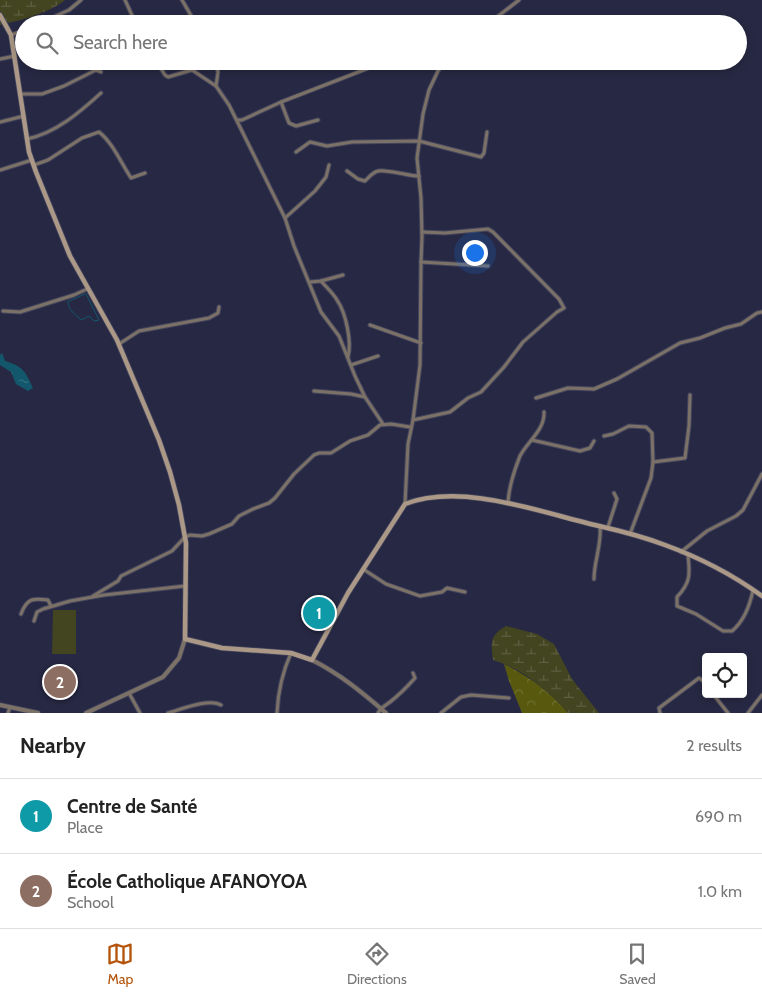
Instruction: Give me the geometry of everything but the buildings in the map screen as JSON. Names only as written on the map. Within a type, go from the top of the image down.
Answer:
[{"type":"main road","points":[[0,15],[11,35],[15,52]]},
{"type":"main road","points":[[18,70],[33,162],[70,256],[118,344],[161,448],[179,505],[185,538],[185,639],[229,648],[291,653],[312,660],[362,569],[405,504],[427,498],[508,502],[608,527],[666,545],[733,577],[762,596]]},
{"type":"street","points":[[58,15],[69,10],[81,0]]},
{"type":"street","points":[[125,0],[132,15]]},
{"type":"street","points":[[182,0],[191,15]]},
{"type":"street","points":[[500,15],[519,0]]},
{"type":"street","points":[[11,35],[15,33]]},
{"type":"street","points":[[0,59],[15,56]]},
{"type":"street","points":[[21,94],[42,94],[64,86],[96,70],[101,72]]},
{"type":"street","points":[[161,70],[168,77],[192,70],[216,86],[237,120],[285,218],[294,246],[321,312],[336,330],[365,397],[383,424]]},
{"type":"street","points":[[216,86],[217,70]]},
{"type":"street","points":[[237,120],[242,120],[364,70]]},
{"type":"street","points":[[405,504],[406,466],[420,364],[421,343],[420,262],[422,232],[417,161],[418,141],[429,90],[439,70]]},
{"type":"street","points":[[28,139],[40,136],[60,125],[101,93]]},
{"type":"street","points":[[282,102],[288,122],[296,126],[318,120]]},
{"type":"street","points":[[0,122],[24,116]]},
{"type":"street","points":[[0,170],[48,160],[82,138],[99,132],[105,137],[127,170],[130,178],[145,172]]},
{"type":"street","points":[[296,152],[310,142],[328,146],[352,142],[418,141],[481,157],[484,153],[487,132]]},
{"type":"street","points":[[285,218],[326,177],[329,165]]},
{"type":"street","points":[[347,171],[358,179],[365,181],[378,170],[405,176],[419,176]]},
{"type":"street","points":[[413,420],[450,412],[468,398],[481,392],[523,342],[564,308],[559,299],[488,229],[446,233],[422,232]]},
{"type":"street","points":[[420,262],[488,266]]},
{"type":"street","points":[[310,282],[321,282],[343,275]]},
{"type":"street","points":[[321,282],[338,301],[344,315],[350,341],[348,358]]},
{"type":"street","points":[[2,311],[20,312],[88,289]]},
{"type":"street","points":[[118,344],[139,331],[209,318],[218,313],[219,307]]},
{"type":"street","points":[[536,398],[568,388],[594,389],[617,379],[680,343],[742,324],[757,313],[762,312]]},
{"type":"street","points":[[370,325],[421,343]]},
{"type":"street","points":[[350,365],[378,356]]},
{"type":"street","points":[[314,391],[365,397]]},
{"type":"street","points":[[653,462],[685,458],[690,395]]},
{"type":"street","points":[[508,502],[508,491],[521,455],[545,419],[544,412]]},
{"type":"street","points":[[93,596],[118,581],[121,576],[172,551],[190,535],[202,536],[209,534],[232,524],[239,516],[269,503],[294,474],[319,452],[331,453],[350,441],[368,435],[374,428],[383,424],[410,427]]},
{"type":"street","points":[[604,436],[629,426],[646,427],[652,433],[653,462],[649,484],[630,534]]},
{"type":"street","points":[[532,440],[580,451],[590,448],[594,441]]},
{"type":"street","points":[[681,552],[707,531],[736,516],[743,510],[762,474]]},
{"type":"street","points":[[608,527],[617,499],[614,493]]},
{"type":"street","points":[[594,579],[594,567],[601,535],[600,526]]},
{"type":"street","points":[[688,555],[689,571],[687,586],[677,596],[677,606],[696,614],[723,631],[732,632],[739,626],[753,590]]},
{"type":"street","points":[[362,569],[386,584],[420,596],[442,592],[447,588],[465,592]]},
{"type":"street","points":[[34,621],[37,612],[51,606],[93,596],[185,586]]},
{"type":"street","points":[[21,614],[25,604],[30,600],[48,600],[51,606]]},
{"type":"street","points":[[86,713],[163,678],[179,658],[185,639]]},
{"type":"street","points":[[277,713],[276,703],[280,694],[281,676],[291,653]]},
{"type":"street","points":[[312,660],[335,672],[386,713]]},
{"type":"street","points":[[378,713],[380,708],[409,686],[415,678],[413,673]]},
{"type":"street","points":[[660,713],[659,708],[699,678],[702,680]]},
{"type":"street","points":[[129,693],[140,713]]},
{"type":"street","points":[[441,713],[461,697],[471,695],[509,698]]},
{"type":"street","points":[[748,713],[762,695]]},
{"type":"street","points":[[716,698],[728,713]]},
{"type":"street","points":[[168,713],[210,702],[216,702],[221,705]]},
{"type":"street","points":[[0,705],[38,713]]},
{"type":"street","points":[[8,713],[10,706]]},
{"type":"green space","points":[[0,0],[65,0],[40,14],[15,15],[15,21],[0,25]]},
{"type":"green space","points":[[53,610],[76,610],[76,654],[52,654]]},
{"type":"green space","points":[[506,626],[537,634],[554,644],[572,679],[599,713],[568,713],[534,681],[515,669],[493,660],[492,640]]},
{"type":"green space","points":[[504,664],[539,685],[568,713],[522,713]]},
{"type":"water","points":[[2,353],[5,361],[23,370],[33,388],[28,391],[16,384],[11,372],[0,365],[0,355]]},
{"type":"waterway","points":[[86,294],[99,320],[94,321],[89,316],[81,320],[69,307],[68,302],[86,294]]},
{"type":"place","name":"Centre de Santé","points":[[319,613]]},
{"type":"place","name":"École Catholique AFANOYOA","points":[[60,682]]}]
